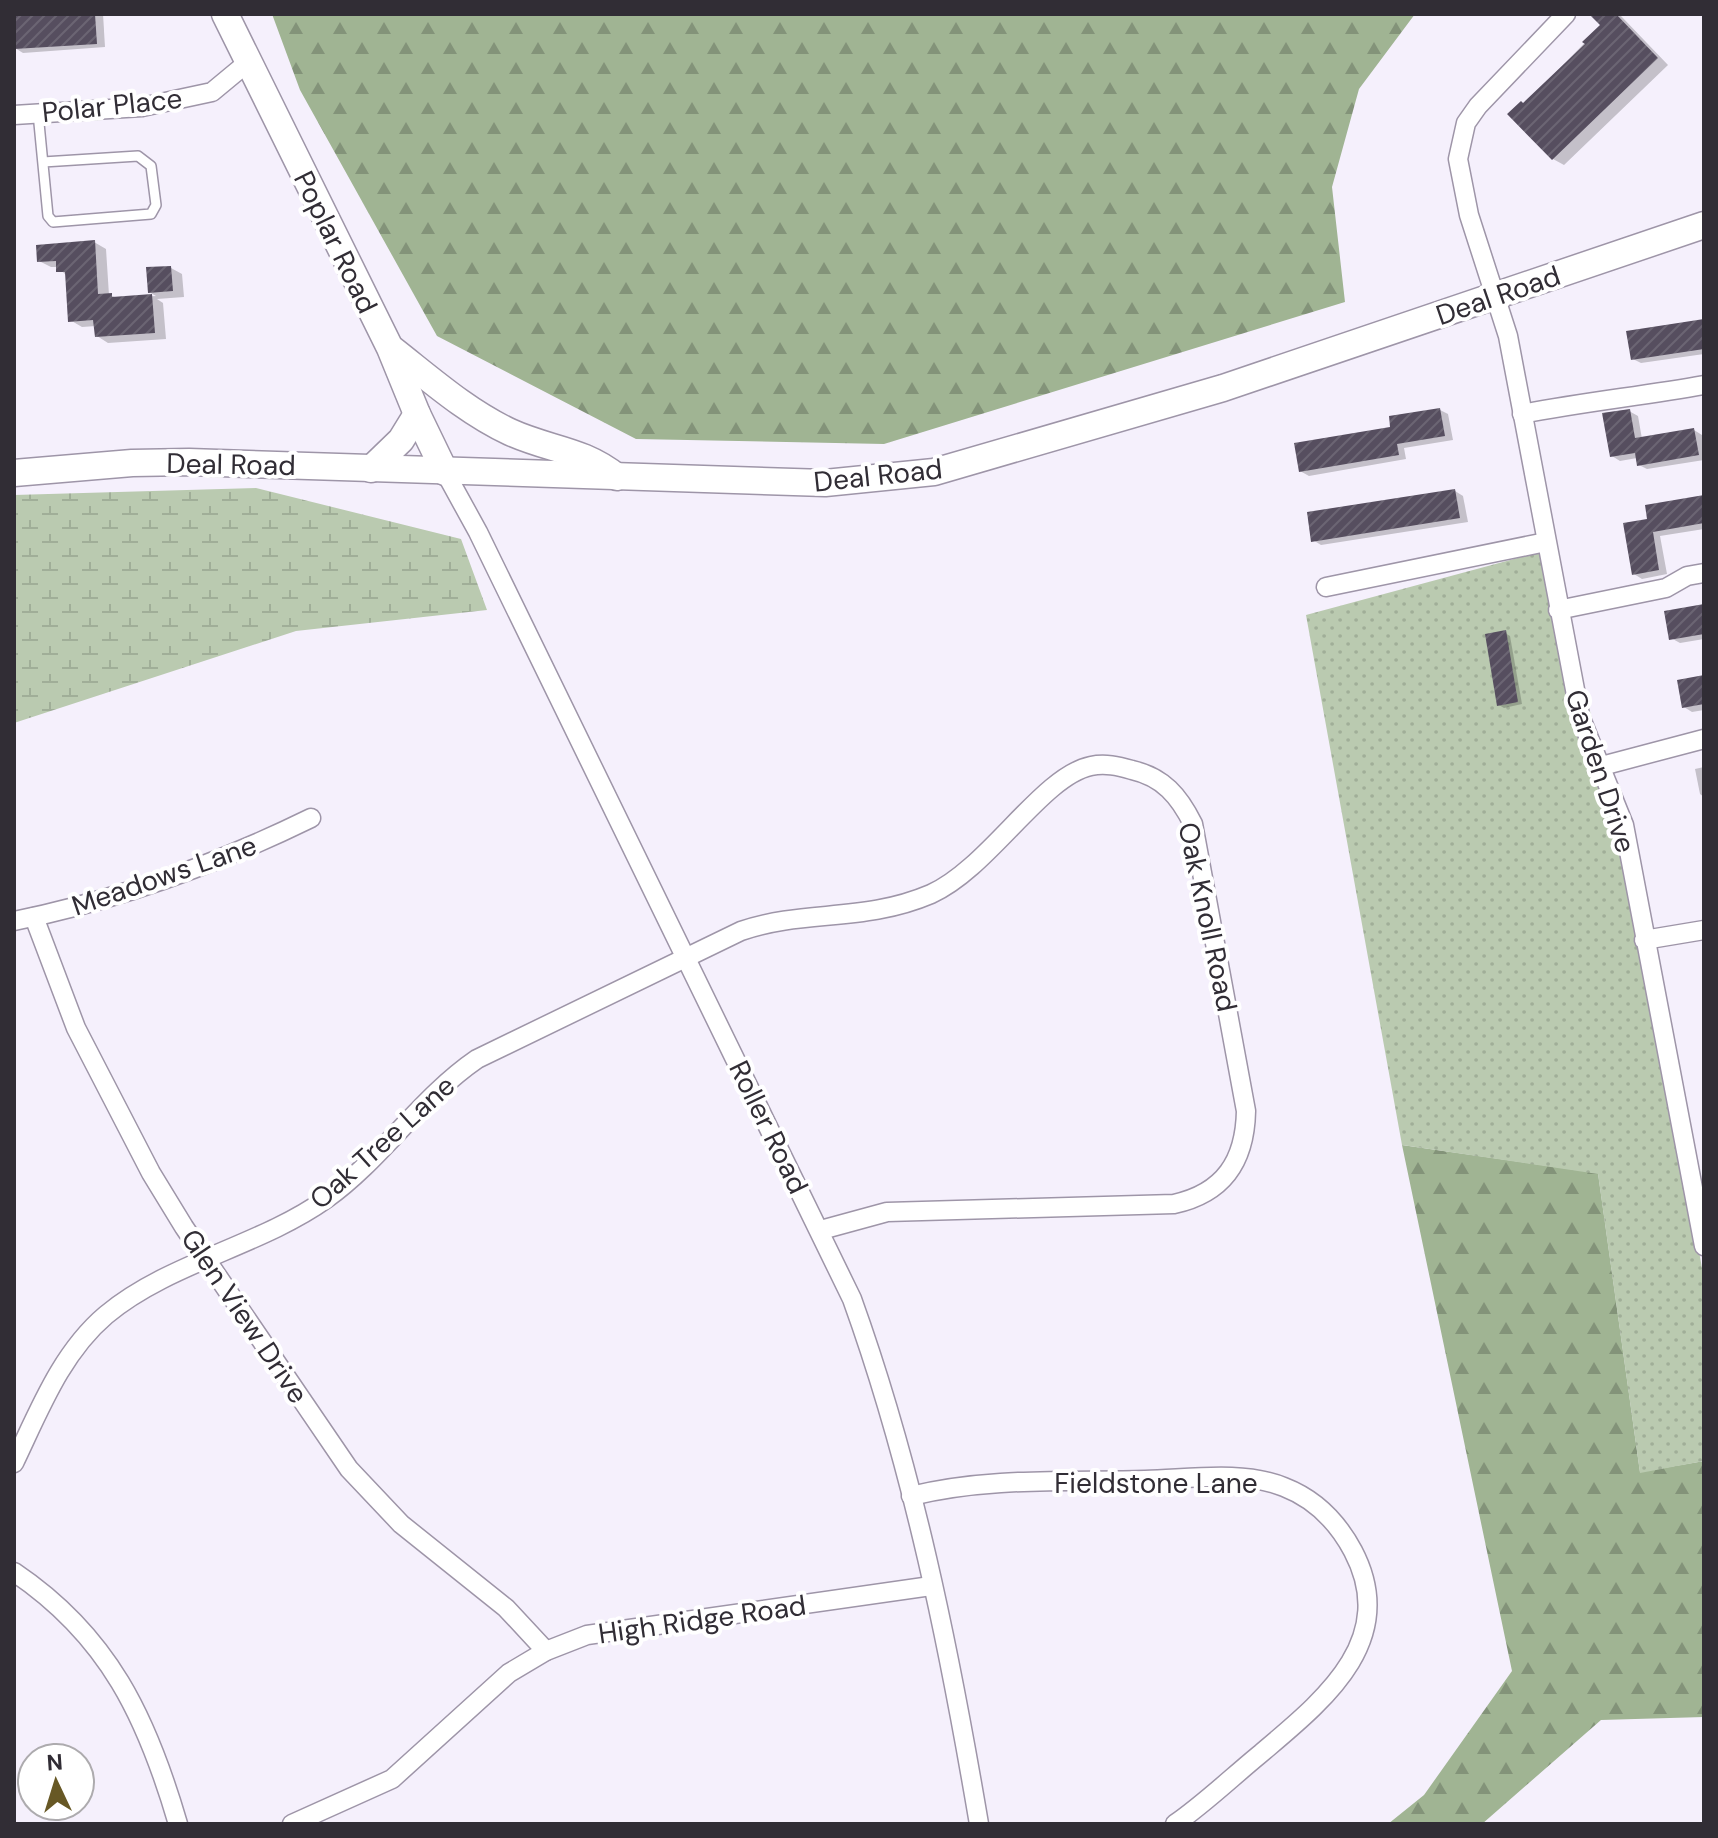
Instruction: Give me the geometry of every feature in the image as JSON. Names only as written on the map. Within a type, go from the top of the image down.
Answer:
[{"type":"street","name":"Poplar Road","points":[[225,14],[390,348],[445,472]]},
{"type":"street","name":"Garden Drive","points":[[1566,14],[1478,106],[1460,141],[1458,159],[1469,215],[1508,336],[1580,716],[1598,767],[1620,810],[1704,1246]]},
{"type":"street","name":"Polar Place","points":[[14,115],[142,107],[212,92],[247,63]]},
{"type":"street","name":"Deal Road","points":[[14,473],[132,463],[189,462],[825,483],[934,472],[1223,388],[1704,225]]},
{"type":"street","points":[[390,348],[476,413],[509,432],[595,459],[617,477]]},
{"type":"street","points":[[1522,414],[1603,398],[1645,396],[1704,385]]},
{"type":"street","points":[[371,469],[401,440],[417,414]]},
{"type":"street","name":"Roller Road","points":[[445,472],[821,1230],[877,1366],[956,1691],[979,1824]]},
{"type":"street","points":[[1326,587],[1546,542]]},
{"type":"street","points":[[1558,610],[1666,588],[1687,576],[1704,573]]},
{"type":"street","points":[[1598,767],[1704,739]]},
{"type":"street","name":"Oak Knoll Road","points":[[687,957],[762,924],[882,912],[934,893],[977,864],[1060,781],[1087,766],[1106,764],[1155,775],[1185,809],[1193,824],[1246,1111],[1245,1132],[1231,1174],[1197,1199],[1174,1204],[887,1212],[821,1230]]},
{"type":"street","name":"Meadows Lane","points":[[14,921],[159,881],[262,842],[311,818]]},
{"type":"street","name":"Glen View Drive","points":[[34,917],[99,1075],[151,1173],[206,1260],[364,1487],[401,1524],[506,1608],[546,1651]]},
{"type":"street","points":[[1644,940],[1704,930]]},
{"type":"street","name":"Oak Tree Lane","points":[[14,1463],[58,1373],[98,1322],[145,1290],[292,1220],[328,1197],[449,1081],[477,1059],[687,957]]},
{"type":"street","points":[[1685,1157],[1704,1153]]},
{"type":"street","name":"Fieldstone Lane","points":[[911,1496],[962,1484],[1246,1479],[1291,1490],[1331,1517],[1356,1557],[1366,1595],[1365,1618],[1350,1665],[1322,1701],[1175,1824]]},
{"type":"street","points":[[14,1572],[78,1627],[116,1673],[153,1743],[178,1824]]},
{"type":"street","name":"High Ridge Road","points":[[292,1824],[392,1779],[509,1673],[546,1651],[597,1632],[931,1586]]},
{"type":"lane","points":[[38,113],[48,216],[53,222],[151,214],[156,205],[151,166],[138,156],[43,162]]},
{"type":"green space","points":[[272,14],[1415,14],[1359,89],[1332,187],[1345,302],[884,444],[636,439],[437,336],[300,90]]},
{"type":"green space","points":[[256,488],[461,539],[487,610],[296,631],[14,723],[14,495]]},
{"type":"green space","points":[[1547,550],[1635,880],[1704,1280],[1704,1461],[1640,1473],[1598,1174],[1402,1145],[1306,615]]},
{"type":"green space","points":[[1402,1145],[1598,1173],[1640,1472],[1704,1461],[1704,1717],[1601,1720],[1482,1824],[1388,1824],[1424,1795],[1512,1671]]},
{"type":"building","points":[[14,14],[95,14],[97,44],[14,49]]},
{"type":"building","points":[[1589,14],[1616,14],[1658,58],[1552,160],[1507,114],[1521,101],[1523,103],[1585,44],[1582,42],[1600,25]]},
{"type":"building","points":[[95,240],[98,294],[112,293],[112,297],[152,294],[155,333],[95,337],[93,320],[68,322],[65,272],[56,272],[56,261],[37,262],[36,245]]},
{"type":"building","points":[[171,266],[173,291],[148,293],[146,267]]},
{"type":"building","points":[[1704,319],[1704,349],[1631,360],[1626,331]]},
{"type":"building","points":[[1440,408],[1445,436],[1397,444],[1399,455],[1299,472],[1294,443],[1390,427],[1389,416]]},
{"type":"building","points":[[1630,409],[1635,438],[1694,428],[1699,455],[1637,466],[1635,453],[1610,457],[1602,413]]},
{"type":"building","points":[[1455,489],[1460,518],[1311,542],[1307,512]]},
{"type":"building","points":[[1704,495],[1704,523],[1653,532],[1659,570],[1632,575],[1623,523],[1647,519],[1645,505]]},
{"type":"building","points":[[1704,604],[1704,634],[1669,640],[1664,611]]},
{"type":"building","points":[[1506,630],[1518,702],[1497,706],[1485,634]]},
{"type":"building","points":[[1704,675],[1704,704],[1682,708],[1677,680]]}]
